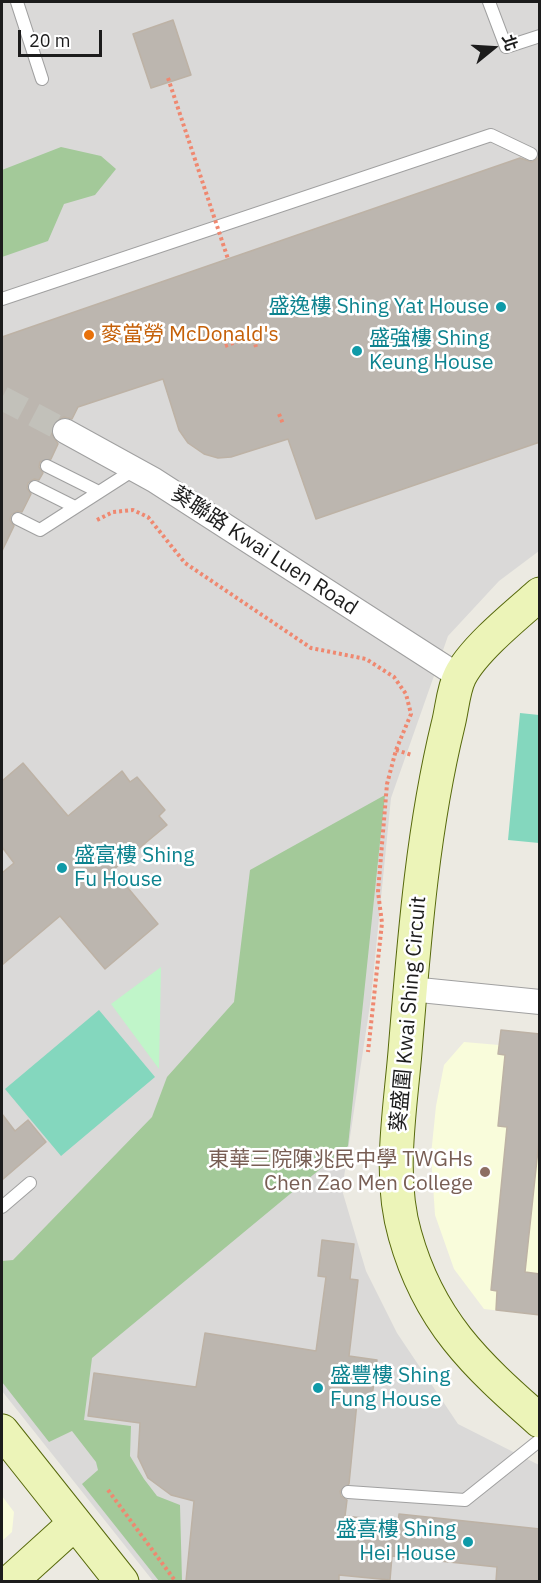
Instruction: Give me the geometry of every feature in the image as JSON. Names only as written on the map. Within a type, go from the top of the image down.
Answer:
[{"type":"street","name":"葵聯路 Kwai Luen Road","points":[[65,430],[135,469],[460,677]]},
{"type":"street","name":"葵盛圍 Kwai Shing Circuit","points":[[540,594],[498,630],[460,677],[439,762],[417,911],[398,1146],[399,1210],[413,1259],[439,1317],[486,1374],[540,1421]]},
{"type":"street","points":[[410,989],[540,1002]]},
{"type":"street","points":[[2,1431],[74,1524],[122,1581]]},
{"type":"street","points":[[10,1581],[74,1524]]},
{"type":"lane","points":[[17,2],[42,79]]},
{"type":"lane","points":[[489,2],[506,47],[540,36]]},
{"type":"lane","points":[[2,299],[491,135],[531,154]]},
{"type":"lane","points":[[47,466],[99,492]]},
{"type":"lane","points":[[18,519],[40,530],[135,469]]},
{"type":"lane","points":[[35,487],[75,507]]},
{"type":"lane","points":[[2,1207],[30,1183]]},
{"type":"lane","points":[[348,1492],[465,1500],[540,1440]]},
{"type":"path","points":[[168,78],[228,259]]},
{"type":"path","points":[[225,346],[252,334],[256,347]]},
{"type":"path","points":[[279,414],[283,424]]},
{"type":"path","points":[[94,522],[113,512],[133,510],[148,517],[185,563],[311,648],[366,659],[394,677],[406,694],[411,714],[396,750],[387,784],[378,892],[382,923],[368,1052]]},
{"type":"path","points":[[108,1490],[176,1581]]},
{"type":"shaded area","points":[[2,2],[539,2],[539,551],[499,581],[448,636],[391,798],[371,998],[342,1190],[366,1271],[397,1333],[458,1424],[539,1465],[539,1581],[153,1581],[2,1391]]},
{"type":"shaded area","name":"東華三院陳兆民中學 TWGHs Chen Zao Men College","points":[[501,1030],[539,1034],[539,1315],[484,1309],[454,1269],[435,1215],[431,1155],[436,1106],[444,1065],[464,1042],[499,1045]]},
{"type":"shaded area","points":[[2,1496],[14,1512],[12,1532],[2,1541]]},
{"type":"green space","points":[[61,147],[101,156],[116,169],[95,195],[64,204],[48,241],[2,257],[2,170]]},
{"type":"green space","points":[[520,713],[539,715],[539,843],[508,840]]},
{"type":"green space","points":[[385,795],[348,1146],[92,1358],[84,1420],[131,1426],[130,1456],[144,1479],[157,1496],[180,1505],[182,1581],[159,1581],[82,1484],[98,1470],[96,1462],[72,1431],[49,1442],[2,1382],[2,1261],[13,1260],[152,1117],[167,1077],[234,1002],[250,870]]},
{"type":"green space","points":[[161,967],[159,1069],[111,1004]]},
{"type":"green space","points":[[99,1010],[155,1077],[61,1156],[5,1089]]},
{"type":"building","points":[[173,20],[191,75],[151,88],[133,34]]},
{"type":"building","points":[[540,152],[540,442],[316,519],[288,439],[231,457],[218,458],[204,454],[188,443],[179,430],[163,379],[78,407],[72,419],[64,417],[53,424],[51,432],[58,444],[51,459],[40,462],[39,467],[43,473],[39,480],[34,479],[28,483],[27,488],[31,494],[22,512],[17,511],[11,515],[10,520],[14,526],[2,551],[2,337],[520,158],[532,162],[538,158]]},
{"type":"building","name":"盛富樓 Shing Fu House","points":[[23,763],[68,816],[122,771],[130,782],[137,777],[165,810],[159,816],[167,825],[113,870],[158,924],[105,969],[60,916],[2,965],[2,873],[14,863],[2,847],[2,781]]},
{"type":"building","points":[[501,1030],[540,1034],[540,1131],[525,1272],[540,1274],[540,1315],[496,1310],[497,1291],[491,1290],[507,1127],[498,1126],[505,1055],[498,1054]]},
{"type":"building","points":[[2,1114],[15,1131],[28,1120],[46,1142],[2,1180]]},
{"type":"building","points":[[322,1240],[354,1244],[350,1279],[358,1280],[349,1356],[377,1360],[371,1404],[357,1402],[349,1484],[340,1491],[341,1496],[347,1500],[345,1516],[398,1522],[399,1514],[540,1529],[540,1581],[496,1581],[497,1567],[392,1556],[390,1580],[339,1575],[339,1581],[186,1581],[194,1501],[171,1495],[148,1478],[138,1457],[140,1423],[88,1416],[94,1373],[196,1387],[205,1333],[316,1351],[326,1277],[318,1276]]},
{"type":"tunnel","points":[[2,398],[65,431]]},
{"type":"place","name":"盛逸樓 Shing Yat House","points":[[501,307]]},
{"type":"place","name":"麥當勞 McDonald's","points":[[89,335]]},
{"type":"place","name":"盛強樓 Shing Keung House","points":[[357,351]]},
{"type":"place","name":"盛富樓 Shing Fu House","points":[[62,868]]},
{"type":"place","name":"東華三院陳兆民中學 TWGHs Chen Zao Men College","points":[[485,1172]]},
{"type":"place","name":"盛豐樓 Shing Fung House","points":[[318,1388]]},
{"type":"place","name":"盛喜樓 Shing Hei House","points":[[468,1542]]}]
